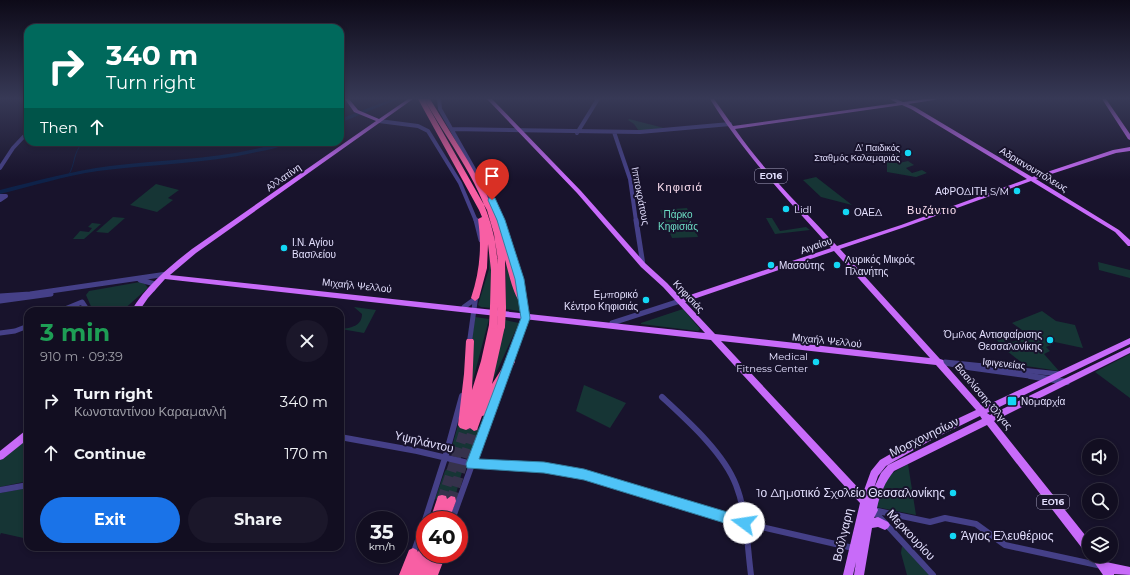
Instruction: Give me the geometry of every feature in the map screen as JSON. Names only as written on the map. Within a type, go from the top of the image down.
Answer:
[{"type":"highway","points":[[438,126],[483,210],[490,232],[498,307]]},
{"type":"highway","points":[[441,126],[481,191],[496,227],[503,239],[514,282],[523,301]]},
{"type":"highway","points":[[472,190],[481,216],[486,253],[484,273],[475,298]]},
{"type":"highway","points":[[470,426],[488,383],[497,325],[501,266],[496,227]]},
{"type":"highway","points":[[470,341],[470,426]]},
{"type":"highway","points":[[470,426],[510,362]]},
{"type":"highway","points":[[440,511],[446,500],[445,511]]},
{"type":"highway","points":[[405,575],[413,554]]},
{"type":"highway","points":[[415,575],[420,563]]},
{"type":"highway","points":[[425,575],[433,563]]},
{"type":"highway","points":[[432,575],[436,563]]},
{"type":"main road","name":"Αλλατίνη","points":[[344,145],[371,126]]},
{"type":"main road","name":"Κηφισιάς","points":[[515,126],[579,192],[644,265],[680,301],[865,500],[872,510]]},
{"type":"main road","name":"ΕΟ16","points":[[731,126],[757,160],[835,249]]},
{"type":"main road","name":"Αδριανουπόλεως","points":[[940,126],[1030,181],[1113,228],[1130,244]]},
{"type":"main road","points":[[1123,126],[1130,138]]},
{"type":"main road","name":"Αλλατίνη","points":[[137,307],[174,268],[201,246],[342,146]]},
{"type":"main road","name":"Αιγαίου","points":[[680,301],[1030,181],[1118,148],[1130,147]]},
{"type":"main road","name":"Βασιλίσσης Όλγας","points":[[835,249],[940,362],[982,412],[1082,539]]},
{"type":"main road","points":[[153,290],[162,284],[182,277],[174,268]]},
{"type":"main road","name":"Μιχαήλ Ψελλού","points":[[166,276],[464,307],[473,310]]},
{"type":"main road","name":"Μιχαήλ Ψελλού","points":[[182,277],[940,362]]},
{"type":"main road","name":"Μιχαήλ Ψελλού","points":[[526,316],[612,323],[691,332],[713,337]]},
{"type":"main road","points":[[724,349],[731,339]]},
{"type":"main road","name":"Μοσχονησίων","points":[[865,500],[874,474],[885,461],[930,436],[1130,341]]},
{"type":"main road","name":"Μοσχονησίων","points":[[872,510],[884,478],[893,466],[989,421],[1130,350]]},
{"type":"main road","points":[[0,456],[24,437]]},
{"type":"main road","name":"Βούλγαρη","points":[[848,575],[865,500]]},
{"type":"main road","points":[[859,575],[872,510]]},
{"type":"main road","points":[[868,524],[878,522],[886,525]]},
{"type":"main road","points":[[1106,571],[1130,572]]},
{"type":"street","points":[[417,126],[427,129],[467,195],[476,220],[482,248],[481,269],[473,310],[463,392],[445,458],[428,511]]},
{"type":"street","points":[[450,126],[497,210],[519,279],[526,316],[455,511]]},
{"type":"street","points":[[577,133],[581,126]]},
{"type":"street","points":[[452,129],[577,133],[660,132],[731,126]]},
{"type":"street","name":"Ιπποκράτους","points":[[614,132],[630,179],[644,265]]},
{"type":"street","points":[[0,168],[13,148],[24,136]]},
{"type":"street","points":[[0,196],[6,196],[0,200]]},
{"type":"street","points":[[154,275],[174,268]]},
{"type":"street","name":"Μιχαήλ Ψελλού","points":[[0,296],[30,294],[154,275],[166,276]]},
{"type":"street","name":"Μιχαήλ Ψελλού","points":[[0,301],[166,276]]},
{"type":"street","points":[[138,280],[146,280],[154,284],[153,290]]},
{"type":"street","points":[[464,307],[471,304],[475,298]]},
{"type":"street","name":"Αιγαίου","points":[[612,323],[680,301]]},
{"type":"street","points":[[70,307],[82,302],[85,307]]},
{"type":"street","points":[[0,333],[16,331],[24,328]]},
{"type":"street","name":"Ιφιγενείας","points":[[940,362],[953,362],[1061,374]]},
{"type":"street","name":"Ιφιγενείας","points":[[940,362],[955,366],[1052,378],[1068,382]]},
{"type":"street","points":[[662,398],[684,418],[731,474],[740,496],[751,575]]},
{"type":"street","name":"Υψηλάντου","points":[[344,437],[471,464],[553,468],[584,474],[744,523],[853,548]]},
{"type":"street","points":[[0,490],[24,486]]},
{"type":"street","points":[[872,510],[930,522],[945,518],[976,524],[1005,545],[1106,571]]},
{"type":"street","name":"Μερκουρίου","points":[[872,510],[933,575]]},
{"type":"street","points":[[413,554],[416,546]]},
{"type":"green space","points":[[635,126],[656,126],[664,128],[639,131]]},
{"type":"green space","points":[[897,153],[902,157],[894,159],[899,163],[908,161],[914,165],[906,168],[912,173],[922,170],[927,173],[916,177],[887,172],[887,156]]},
{"type":"green space","points":[[816,177],[852,205],[821,197],[803,180]]},
{"type":"green space","points":[[156,184],[179,190],[168,198],[173,200],[157,212],[130,205]]},
{"type":"green space","name":"Πάρκο Κηφισιάς","points":[[687,208],[698,237],[672,238],[660,210]]},
{"type":"green space","points":[[113,217],[125,218],[108,233],[96,232]]},
{"type":"green space","points":[[766,218],[772,218],[780,231],[806,227],[810,230],[775,234]]},
{"type":"green space","points":[[92,223],[101,224],[84,239],[73,239],[80,231],[89,232],[92,228],[88,227]]},
{"type":"green space","points":[[489,252],[491,259],[491,308],[481,307],[478,305],[489,269]]},
{"type":"green space","points":[[506,254],[522,308],[519,311],[506,309]]},
{"type":"green space","points":[[1098,262],[1130,270],[1130,278],[1099,270]]},
{"type":"green space","points":[[140,282],[145,284],[148,288],[127,307],[91,307],[86,295],[89,291]]},
{"type":"green space","points":[[354,307],[376,310],[364,333],[344,330],[358,324],[362,318],[362,314]]},
{"type":"green space","points":[[683,309],[700,329],[698,331],[641,324],[641,323]]},
{"type":"green space","name":"Όμιλος Αντισφαίρισης Θεσσαλονίκης","points":[[1042,311],[1056,321],[1075,325],[1083,348],[1050,341],[1051,345],[1046,347],[1050,351],[1044,354],[1059,371],[1026,366],[1002,347],[994,336],[1013,342],[1024,338],[1022,330],[1012,323]]},
{"type":"green space","points":[[475,317],[489,319],[473,380],[471,380],[472,337]]},
{"type":"green space","points":[[505,320],[519,323],[490,386]]},
{"type":"green space","points":[[1130,354],[1130,398],[1095,372]]},
{"type":"green space","points":[[584,385],[626,403],[610,428],[576,411]]},
{"type":"green space","points":[[458,425],[480,428],[473,446],[467,455],[457,455],[451,450]]},
{"type":"green space","points":[[24,440],[24,482],[0,487],[0,460]]},
{"type":"green space","points":[[908,464],[916,515],[876,507],[887,476]]},
{"type":"green space","points":[[450,466],[461,469],[462,472],[454,501],[435,499],[445,471]]},
{"type":"green space","points":[[24,489],[24,538],[1,533],[0,535],[0,493]]},
{"type":"green space","points":[[902,546],[933,575],[907,575],[901,553]]},
{"type":"waterway","points":[[68,176],[80,146]]},
{"type":"waterway","points":[[0,192],[83,172],[133,165],[199,160],[243,154],[274,146]]},
{"type":"tunnel","points":[[442,500],[466,426]]},
{"type":"tunnel","points":[[451,501],[474,427]]},
{"type":"place","name":"Δ' Παιδικός Σταθμός Καλαμαριάς","points":[[908,153]]},
{"type":"place","name":"ΑΦΡΟΔΙΤΗ S/M","points":[[1017,191]]},
{"type":"place","name":"Lidl","points":[[786,209]]},
{"type":"place","name":"ΟΑΕΔ","points":[[846,212]]},
{"type":"place","name":"Ι.Ν. Αγίου Βασιλείου","points":[[284,248]]},
{"type":"place","name":"Μασούτης","points":[[771,265]]},
{"type":"place","name":"Λυρικός Μικρός Πλανήτης","points":[[837,265]]},
{"type":"place","name":"Εμπορικό Κέντρο Κηφισιάς","points":[[646,300]]},
{"type":"place","name":"Όμιλος Αντισφαίρισης Θεσσαλονίκης","points":[[1050,340]]},
{"type":"place","name":"Medical Fitness Center","points":[[816,362]]},
{"type":"place","name":"Νομαρχία","points":[[1012,401]]},
{"type":"place","name":"1ο Δημοτικό Σχολείο Θεσσαλονίκης","points":[[953,493]]},
{"type":"place","name":"Άγιος Ελευθέριος","points":[[953,536]]},
{"type":"district","name":"Κηφισιά","points":[[680,187]]},
{"type":"district","name":"Βυζάντιο","points":[[932,210]]},
{"type":"route","points":[[492,200],[501,220],[519,279],[526,318],[471,464],[481,466],[544,467],[584,474],[702,512],[744,523]]}]
